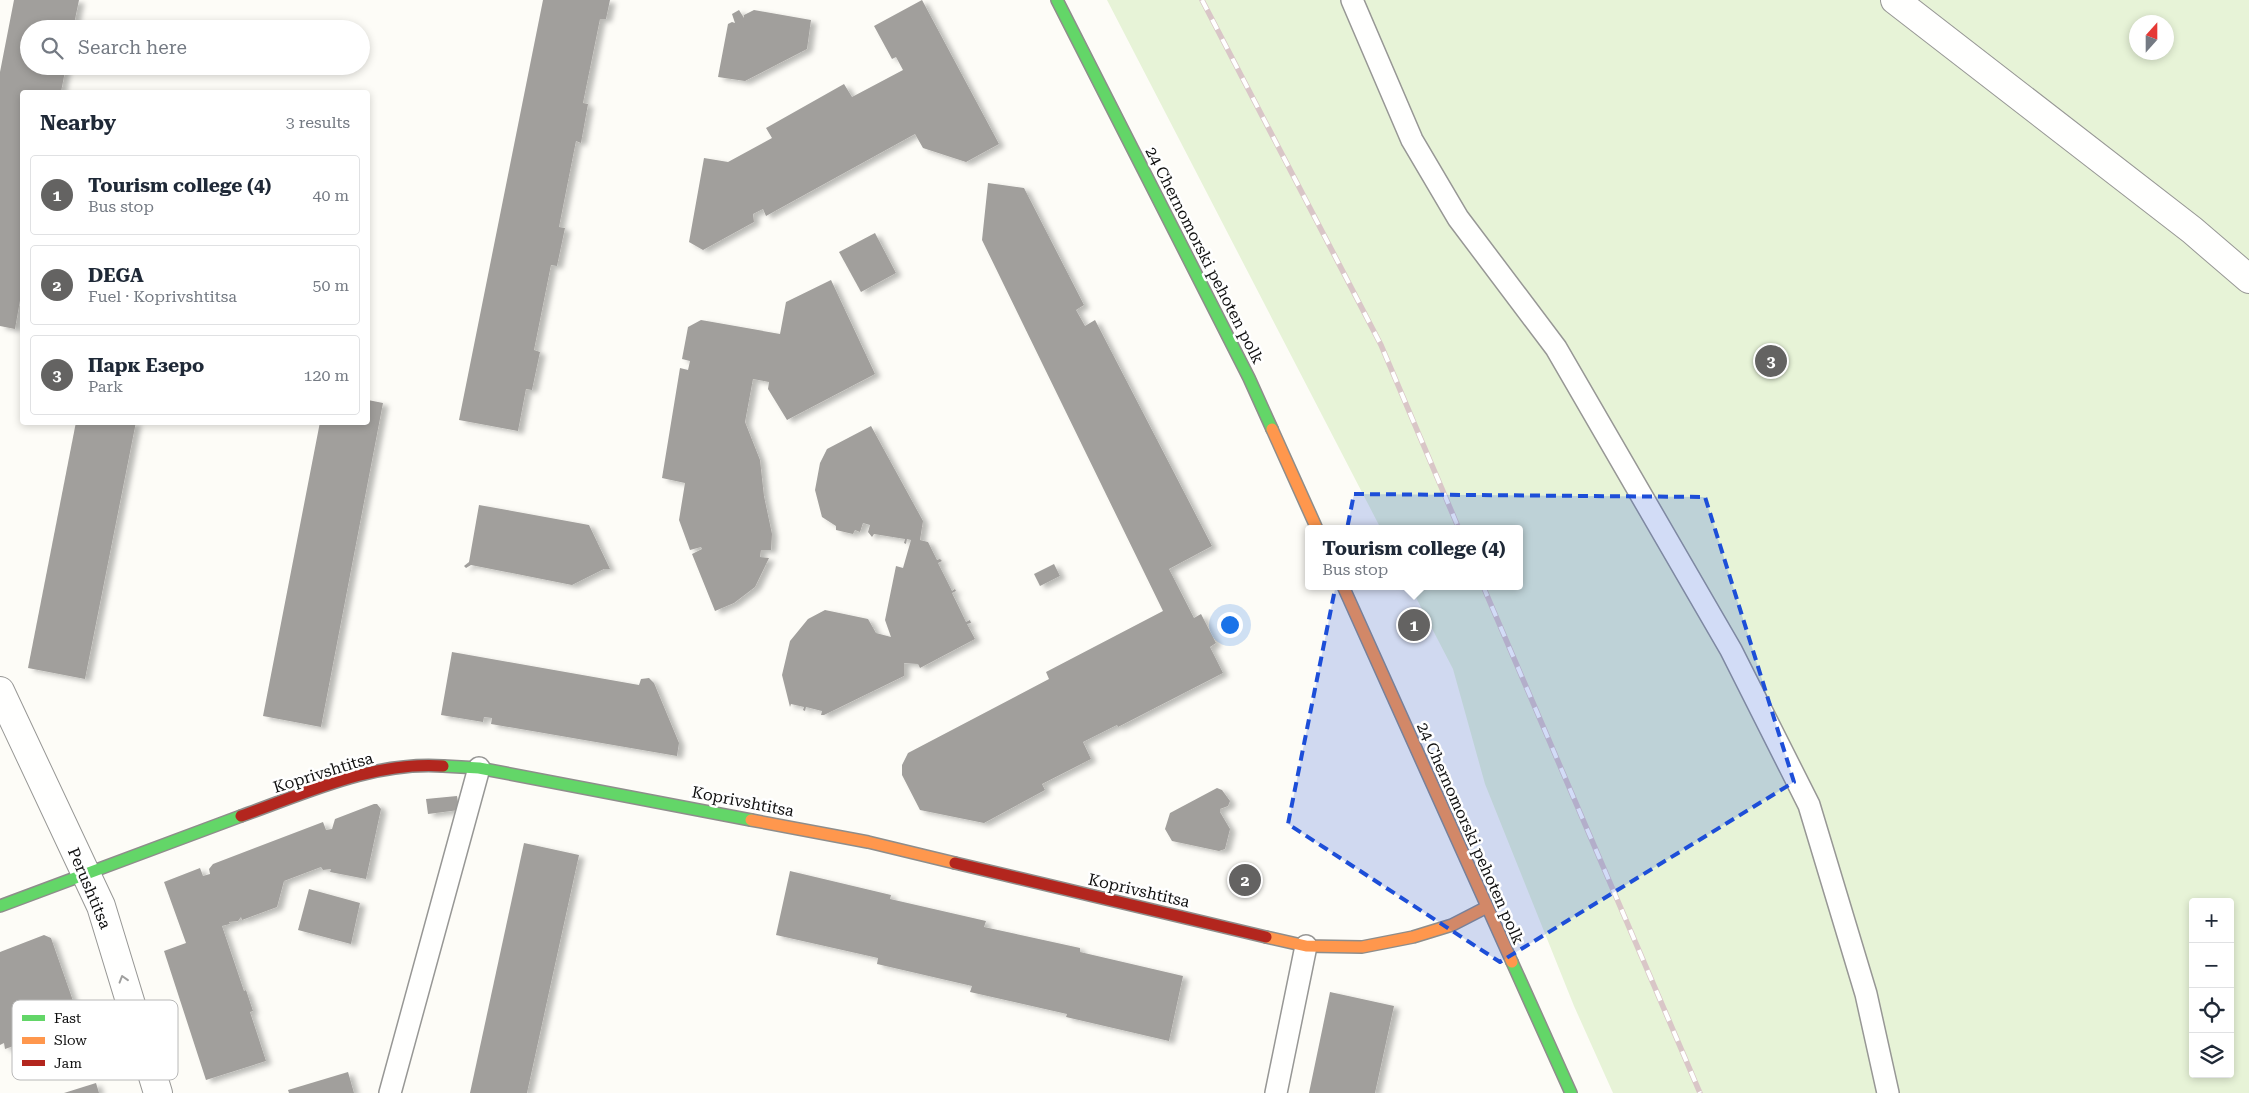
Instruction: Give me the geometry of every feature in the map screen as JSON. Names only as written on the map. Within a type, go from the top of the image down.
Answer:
[{"type":"street","name":"24 Chernomorski pehoten polk","points":[[1056,0],[1249,378],[1315,525]]},
{"type":"street","points":[[1895,0],[2192,230],[2249,279]]},
{"type":"street","name":"24 Chernomorski pehoten polk","points":[[1345,590],[1571,1093]]},
{"type":"street","name":"Perushtitsa","points":[[0,691],[101,906],[130,1000]]},
{"type":"street","name":"Koprivshtitsa","points":[[0,906],[226,821],[364,773],[420,764],[479,768],[868,842],[1306,946],[1362,947],[1413,938],[1452,926],[1487,907]]},
{"type":"street","name":"Perushtitsa","points":[[154,1080],[158,1093]]},
{"type":"lane","points":[[1352,0],[1412,140],[1458,218],[1556,348],[1731,650],[1809,805],[1866,994],[1888,1093]]},
{"type":"lane","points":[[390,1093],[479,768]]},
{"type":"lane","points":[[1276,1093],[1306,946]]},
{"type":"highlighted area","points":[[1354,494],[1705,497],[1794,782],[1500,962],[1288,824]]},
{"type":"green space","points":[[1107,0],[2249,0],[2249,1093],[1613,1093],[1574,1006],[1485,784],[1453,669],[1412,590],[1523,590],[1523,525],[1379,525]]},
{"type":"building","points":[[14,0],[79,0],[75,20],[20,20],[20,75],[64,75],[61,90],[20,90],[20,300],[15,329],[0,326],[0,72]]},
{"type":"building","points":[[543,0],[610,0],[606,19],[600,19],[583,103],[588,104],[581,143],[576,141],[559,227],[565,228],[557,266],[551,265],[534,350],[540,352],[532,390],[526,389],[518,431],[459,420]]},
{"type":"building","points":[[922,0],[999,144],[966,162],[923,148],[915,134],[766,216],[763,209],[753,214],[754,222],[703,250],[689,242],[704,158],[728,162],[772,138],[766,128],[844,84],[852,97],[903,70],[896,57],[892,59],[874,26]]},
{"type":"building","points":[[739,10],[744,18],[744,15],[754,10],[811,20],[807,49],[745,81],[718,77],[728,24],[735,23],[732,14]]},
{"type":"building","points":[[988,183],[1024,188],[1084,305],[1076,310],[1085,326],[1095,320],[1212,546],[1169,569],[1194,618],[1201,614],[1216,643],[1210,647],[1223,673],[1118,727],[1117,725],[1083,742],[1091,759],[1042,784],[1045,790],[984,823],[920,810],[902,775],[902,765],[908,753],[1049,679],[1046,672],[1163,611],[982,240]]},
{"type":"building","points":[[875,233],[896,273],[861,292],[839,252]]},
{"type":"building","points":[[831,280],[875,374],[787,420],[768,389],[769,382],[753,379],[745,422],[760,460],[764,496],[772,534],[771,550],[761,550],[760,557],[769,558],[755,587],[734,603],[715,611],[692,554],[702,549],[701,547],[690,550],[679,520],[685,483],[662,478],[680,368],[688,370],[690,361],[682,359],[688,327],[701,320],[780,334],[786,302]]},
{"type":"building","points":[[370,400],[383,403],[321,727],[263,716],[319,425],[370,425]]},
{"type":"building","points":[[75,425],[135,425],[85,679],[28,668]]},
{"type":"building","points":[[871,426],[923,521],[920,540],[928,542],[937,560],[940,559],[942,561],[938,563],[952,591],[955,589],[956,591],[952,593],[966,622],[970,620],[971,623],[967,624],[975,639],[920,668],[918,664],[904,663],[904,676],[821,715],[822,711],[806,707],[805,711],[803,710],[804,707],[791,704],[790,707],[782,675],[790,641],[808,619],[825,610],[868,619],[876,633],[891,637],[885,620],[896,566],[903,568],[911,540],[907,539],[906,544],[904,543],[905,539],[874,534],[872,537],[868,532],[870,525],[863,523],[860,532],[855,530],[853,534],[836,530],[836,526],[822,517],[815,490],[820,463],[827,449]]},
{"type":"building","points":[[479,505],[589,525],[610,569],[604,569],[572,585],[471,565],[466,568],[464,566],[469,562]]},
{"type":"building","points":[[1054,564],[1060,576],[1040,586],[1034,574]]},
{"type":"building","points":[[452,652],[639,685],[641,679],[649,678],[654,683],[679,743],[677,756],[491,724],[492,718],[484,717],[483,722],[441,715]]},
{"type":"building","points":[[1217,788],[1222,790],[1230,801],[1228,806],[1220,809],[1230,829],[1225,849],[1219,851],[1172,841],[1165,829],[1170,813]]},
{"type":"building","points":[[457,796],[459,810],[428,814],[426,799]]},
{"type":"building","points":[[377,804],[381,809],[366,879],[330,872],[331,869],[323,870],[321,867],[284,881],[277,907],[242,920],[241,917],[238,921],[229,922],[230,924],[222,926],[244,991],[246,990],[253,1011],[250,1012],[266,1061],[206,1080],[164,951],[186,943],[164,882],[200,868],[203,876],[210,874],[209,869],[213,864],[323,822],[326,830],[332,829],[335,819]]},
{"type":"building","points":[[524,843],[579,855],[527,1093],[470,1093]]},
{"type":"building","points":[[790,871],[891,895],[890,899],[986,921],[984,927],[1080,948],[1080,952],[1183,976],[1169,1041],[1066,1017],[1067,1014],[970,992],[972,986],[877,964],[878,958],[776,935]]},
{"type":"building","points":[[309,889],[360,903],[351,944],[298,930]]},
{"type":"building","points":[[44,935],[51,938],[73,1000],[12,1000],[12,1047],[5,1049],[4,1043],[0,1045],[0,952]]},
{"type":"building","points":[[1330,992],[1394,1006],[1375,1093],[1309,1093]]},
{"type":"building","points":[[348,1072],[354,1093],[289,1093],[288,1090]]},
{"type":"building","points":[[96,1083],[99,1093],[64,1093]]},
{"type":"railway","points":[[1202,0],[1381,345],[1457,525]]},
{"type":"railway","points":[[1485,590],[1700,1093]]},
{"type":"traffic: fast","points":[[1057,0],[1249,378],[1272,429]]},
{"type":"traffic: fast","points":[[443,766],[479,768],[751,820]]},
{"type":"traffic: fast","points":[[0,906],[241,816]]},
{"type":"traffic: fast","points":[[1512,962],[1571,1093]]},
{"type":"traffic: slow","points":[[1272,429],[1315,525]]},
{"type":"traffic: slow","points":[[1345,590],[1512,962]]},
{"type":"traffic: slow","points":[[751,820],[868,842],[955,863]]},
{"type":"traffic: slow","points":[[1266,937],[1306,946],[1362,947],[1413,937],[1452,925],[1487,907]]},
{"type":"traffic: jam","points":[[241,816],[340,780],[391,768],[443,766]]},
{"type":"traffic: jam","points":[[955,863],[1266,937]]},
{"type":"place","name":"Парк Езеро","points":[[1771,361]]},
{"type":"place","name":"Tourism college (4)","points":[[1414,625]]},
{"type":"place","name":"DEGA","points":[[1245,880]]}]
